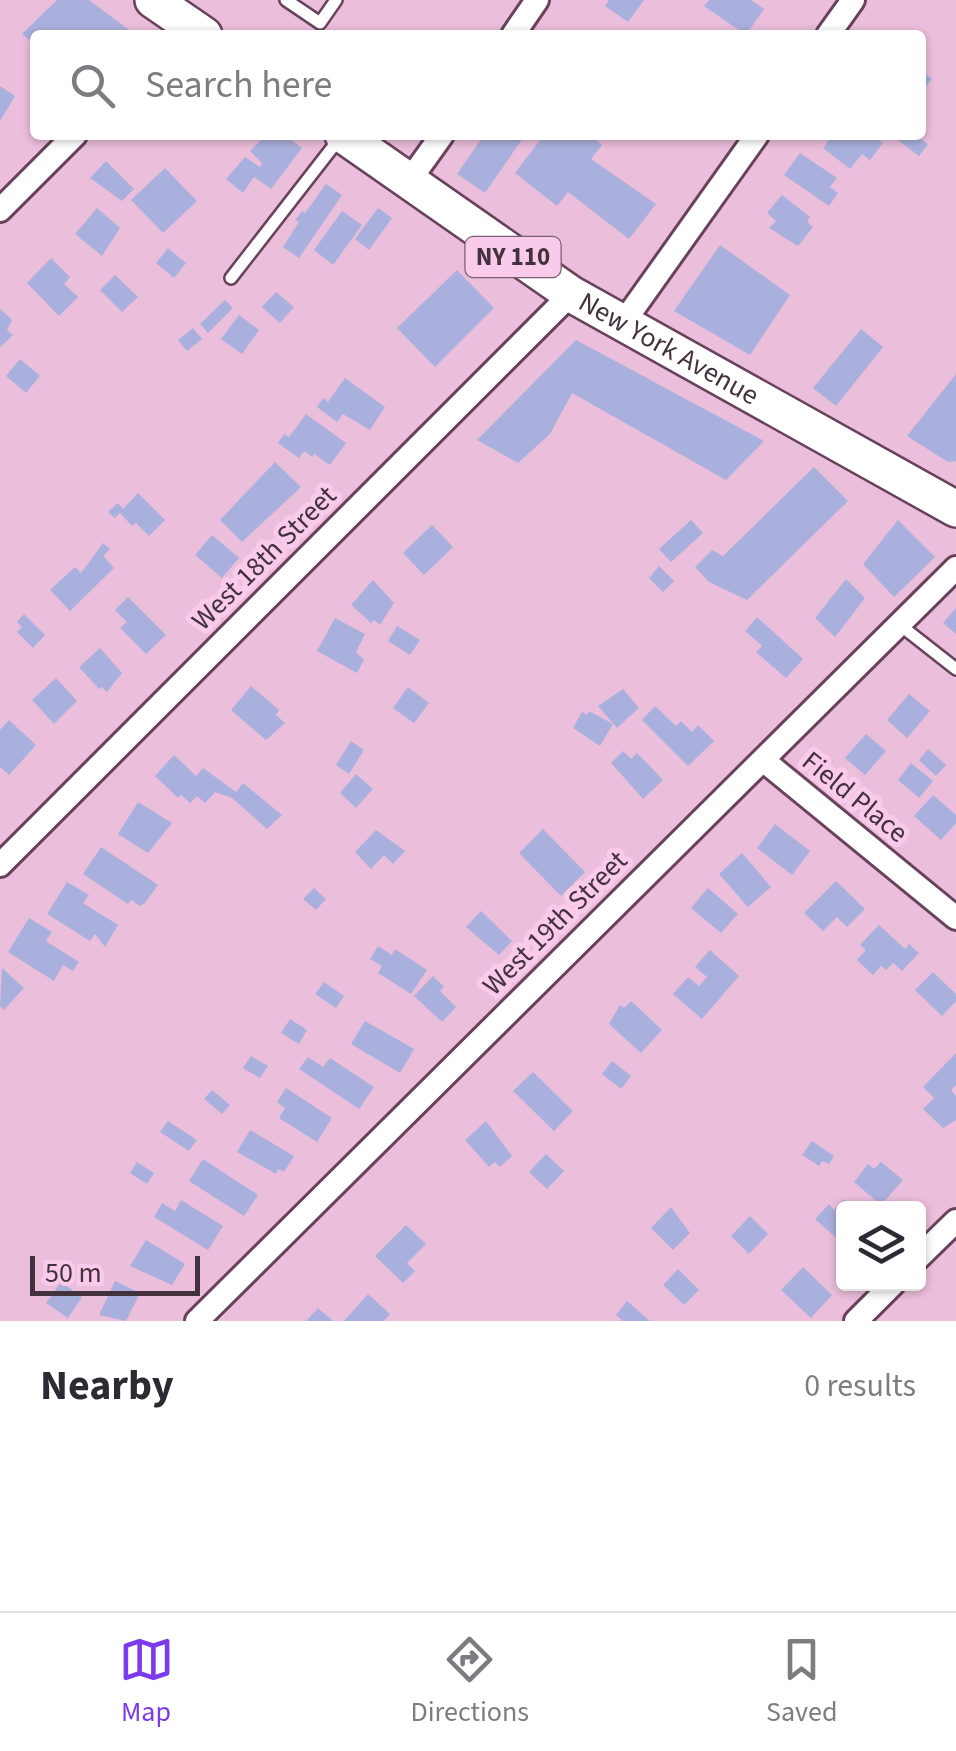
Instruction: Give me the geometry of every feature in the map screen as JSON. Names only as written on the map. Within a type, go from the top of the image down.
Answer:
[{"type":"main road","points":[[154,0],[188,26]]},
{"type":"main road","name":"New York Avenue","points":[[350,140],[571,294],[955,506]]},
{"type":"street","points":[[517,30],[538,0]]},
{"type":"street","points":[[832,30],[853,0]]},
{"type":"street","points":[[0,210],[70,140]]},
{"type":"street","points":[[409,181],[438,140]]},
{"type":"street","points":[[623,324],[753,140]]},
{"type":"street","name":"West 18th Street","points":[[0,865],[571,294]]},
{"type":"street","name":"West 19th Street","points":[[197,1321],[956,568]]},
{"type":"street","name":"Field Place","points":[[763,760],[956,918]]},
{"type":"street","points":[[926,1250],[956,1221]]},
{"type":"street","points":[[856,1321],[886,1291]]},
{"type":"lane","points":[[286,0],[320,23],[336,0]]},
{"type":"lane","points":[[231,278],[339,140]]},
{"type":"lane","points":[[900,625],[956,669]]},
{"type":"building","points":[[57,0],[89,0],[129,30],[30,30],[30,40],[22,34]]},
{"type":"building","points":[[609,0],[644,0],[628,22],[605,6]]},
{"type":"building","points":[[709,0],[751,0],[764,9],[749,30],[739,30],[704,6]]},
{"type":"building","points":[[0,86],[15,96],[0,121]]},
{"type":"building","points":[[261,140],[291,140],[302,148],[271,189],[254,177],[243,193],[226,179],[245,157],[260,167],[262,163],[250,151]]},
{"type":"building","points":[[481,140],[522,140],[485,193],[457,174]]},
{"type":"building","points":[[540,140],[596,140],[602,145],[591,159],[656,204],[629,239],[568,192],[557,206],[515,173]]},
{"type":"building","points":[[829,140],[883,143],[870,160],[862,154],[850,169],[823,148]]},
{"type":"building","points":[[898,140],[923,140],[928,144],[919,156]]},
{"type":"building","points":[[800,153],[837,178],[830,187],[838,193],[829,206],[784,175]]},
{"type":"building","points":[[106,161],[134,189],[122,201],[90,178]]},
{"type":"building","points":[[165,168],[197,201],[163,233],[131,200]]},
{"type":"building","points":[[326,184],[342,195],[299,258],[283,247],[299,222],[295,220],[302,211],[305,213]]},
{"type":"building","points":[[782,195],[810,217],[807,222],[813,227],[798,246],[769,228],[776,221],[767,213]]},
{"type":"building","points":[[97,208],[120,228],[102,256],[75,234]]},
{"type":"building","points":[[378,208],[392,218],[369,250],[355,239]]},
{"type":"building","points":[[342,211],[362,225],[333,265],[314,250]]},
{"type":"building","points":[[720,245],[790,295],[750,355],[674,311]]},
{"type":"building","points":[[168,248],[186,263],[174,278],[156,263]]},
{"type":"building","points":[[51,258],[70,277],[64,284],[78,297],[59,316],[27,283]]},
{"type":"building","points":[[457,270],[494,308],[435,367],[397,328]]},
{"type":"building","points":[[115,275],[138,297],[122,312],[100,290]]},
{"type":"building","points":[[276,292],[294,307],[280,323],[262,307]]},
{"type":"building","points":[[225,300],[233,308],[208,333],[200,324]]},
{"type":"building","points":[[0,309],[12,320],[7,330],[13,335],[0,347]]},
{"type":"building","points":[[239,315],[259,330],[242,354],[221,339]]},
{"type":"building","points":[[193,328],[202,339],[187,351],[178,340]]},
{"type":"building","points":[[861,329],[883,347],[836,406],[813,388]]},
{"type":"building","points":[[576,340],[764,441],[726,480],[572,393],[550,434],[518,463],[477,440]]},
{"type":"building","points":[[20,359],[40,376],[26,393],[6,376]]},
{"type":"building","points":[[956,374],[956,461],[948,462],[907,436]]},
{"type":"building","points":[[345,378],[385,407],[370,430],[343,414],[337,422],[317,407],[323,398],[328,402]]},
{"type":"building","points":[[306,414],[346,443],[330,465],[304,451],[299,458],[278,443],[284,434],[289,437]]},
{"type":"building","points":[[275,462],[301,487],[242,542],[220,520]]},
{"type":"building","points":[[814,467],[848,501],[747,600],[709,582],[695,567],[712,550],[723,556]]},
{"type":"building","points":[[138,493],[165,520],[149,536],[120,513],[115,518],[108,512],[118,503],[123,509]]},
{"type":"building","points":[[691,520],[703,533],[671,562],[659,549]]},
{"type":"building","points":[[898,520],[935,557],[894,597],[863,564]]},
{"type":"building","points":[[432,525],[453,547],[424,575],[403,553]]},
{"type":"building","points":[[212,535],[239,558],[222,578],[195,555]]},
{"type":"building","points":[[103,543],[110,549],[103,556],[114,568],[70,611],[50,590],[75,567],[81,573]]},
{"type":"building","points":[[659,566],[674,581],[663,592],[649,578]]},
{"type":"building","points":[[846,579],[865,598],[835,637],[815,618]]},
{"type":"building","points":[[373,580],[394,603],[380,625],[374,620],[371,623],[351,605]]},
{"type":"building","points":[[128,597],[166,635],[146,654],[120,628],[127,622],[115,610]]},
{"type":"building","points":[[956,608],[956,634],[943,623]]},
{"type":"building","points":[[24,614],[45,635],[33,648],[17,632],[22,627],[17,622]]},
{"type":"building","points":[[757,617],[803,659],[786,678],[756,652],[762,646],[745,631]]},
{"type":"building","points":[[335,618],[365,634],[356,652],[364,660],[357,673],[317,651]]},
{"type":"building","points":[[397,626],[420,640],[410,655],[388,641]]},
{"type":"building","points":[[100,648],[122,673],[107,692],[99,689],[79,667]]},
{"type":"building","points":[[56,678],[77,701],[54,724],[32,700]]},
{"type":"building","points":[[251,686],[279,710],[276,715],[285,723],[266,740],[231,710]]},
{"type":"building","points":[[408,687],[429,703],[414,723],[393,708]]},
{"type":"building","points":[[623,689],[639,708],[617,728],[598,706]]},
{"type":"building","points":[[909,694],[930,711],[907,738],[887,720]]},
{"type":"building","points":[[655,706],[676,726],[681,721],[692,732],[698,725],[714,741],[688,766],[642,720]]},
{"type":"building","points":[[589,711],[613,724],[600,746],[573,728],[582,712],[587,715]]},
{"type":"building","points":[[9,720],[36,745],[9,775],[0,767],[0,730]]},
{"type":"building","points":[[866,734],[886,751],[865,775],[845,758]]},
{"type":"building","points":[[351,741],[364,750],[349,774],[336,765]]},
{"type":"building","points":[[928,749],[946,765],[936,776],[919,760]]},
{"type":"building","points":[[623,751],[631,759],[637,753],[663,780],[643,799],[611,763]]},
{"type":"building","points":[[174,755],[196,776],[203,768],[236,792],[243,783],[282,815],[267,829],[232,798],[215,792],[205,803],[197,796],[190,803],[181,795],[178,798],[155,776]]},
{"type":"building","points":[[911,763],[933,781],[919,798],[898,780]]},
{"type":"building","points":[[356,774],[373,789],[356,808],[340,793]]},
{"type":"building","points":[[933,795],[956,815],[956,823],[941,840],[914,816]]},
{"type":"building","points":[[138,802],[172,823],[148,853],[118,834]]},
{"type":"building","points":[[775,824],[810,851],[792,875],[757,848]]},
{"type":"building","points":[[543,829],[585,872],[561,896],[519,853]]},
{"type":"building","points":[[376,830],[405,851],[393,864],[384,855],[371,869],[355,852]]},
{"type":"building","points":[[101,847],[158,885],[145,903],[140,906],[131,900],[128,904],[83,874]]},
{"type":"building","points":[[742,853],[771,887],[748,907],[719,874]]},
{"type":"building","points":[[836,881],[865,909],[847,927],[837,917],[823,931],[804,913]]},
{"type":"building","points":[[67,882],[89,895],[83,903],[118,925],[105,947],[95,934],[90,941],[47,914]]},
{"type":"building","points":[[314,888],[326,899],[316,910],[303,899]]},
{"type":"building","points":[[708,888],[738,914],[721,933],[691,908]]},
{"type":"building","points":[[481,911],[512,941],[499,955],[466,927]]},
{"type":"building","points":[[29,918],[52,932],[46,941],[79,962],[73,971],[63,965],[54,981],[8,952]]},
{"type":"building","points":[[879,925],[905,949],[909,944],[919,953],[902,971],[893,963],[886,970],[881,966],[873,975],[857,960],[866,950],[860,945]]},
{"type":"building","points":[[378,946],[392,955],[395,949],[427,970],[411,994],[378,973],[382,966],[370,959]]},
{"type":"building","points":[[710,950],[739,976],[702,1019],[673,994],[688,977],[699,986],[707,977],[695,967]]},
{"type":"building","points":[[2,968],[24,988],[4,1010],[0,1006]]},
{"type":"building","points":[[933,972],[956,994],[956,1001],[942,1016],[915,990]]},
{"type":"building","points":[[433,976],[444,987],[440,991],[456,1007],[442,1022],[414,996]]},
{"type":"building","points":[[324,982],[344,996],[336,1008],[315,994]]},
{"type":"building","points":[[631,1001],[662,1030],[641,1053],[609,1024],[620,1005],[624,1008]]},
{"type":"building","points":[[290,1019],[307,1030],[299,1044],[281,1033]]},
{"type":"building","points":[[365,1021],[414,1049],[400,1073],[351,1044]]},
{"type":"building","points":[[956,1053],[956,1085],[951,1090],[956,1096],[956,1120],[943,1128],[923,1109],[934,1098],[923,1087]]},
{"type":"building","points":[[251,1056],[268,1066],[260,1078],[243,1068]]},
{"type":"building","points":[[308,1057],[323,1067],[330,1058],[374,1087],[359,1109],[299,1069]]},
{"type":"building","points":[[612,1061],[631,1076],[621,1089],[602,1074]]},
{"type":"building","points":[[533,1072],[573,1111],[554,1131],[513,1091]]},
{"type":"building","points":[[286,1088],[332,1118],[317,1142],[279,1118],[285,1108],[277,1102]]},
{"type":"building","points":[[212,1090],[230,1105],[222,1114],[204,1099]]},
{"type":"building","points":[[168,1121],[197,1140],[189,1151],[160,1132]]},
{"type":"building","points":[[486,1121],[512,1156],[500,1167],[495,1162],[489,1167],[465,1140]]},
{"type":"building","points":[[250,1130],[294,1156],[284,1172],[278,1169],[276,1174],[237,1152]]},
{"type":"building","points":[[812,1141],[834,1156],[829,1164],[822,1161],[819,1166],[802,1155]]},
{"type":"building","points":[[546,1154],[564,1171],[547,1189],[529,1172]]},
{"type":"building","points":[[203,1159],[258,1195],[244,1216],[189,1181]]},
{"type":"building","points":[[137,1162],[154,1173],[147,1184],[130,1173]]},
{"type":"building","points":[[881,1162],[903,1180],[885,1201],[876,1201],[854,1182],[868,1164],[874,1169]]},
{"type":"building","points":[[181,1200],[223,1226],[208,1250],[154,1217],[162,1203],[175,1211]]},
{"type":"building","points":[[829,1204],[834,1210],[836,1238],[815,1219]]},
{"type":"building","points":[[671,1207],[690,1233],[673,1250],[651,1228]]},
{"type":"building","points":[[750,1216],[768,1234],[749,1254],[731,1236]]},
{"type":"building","points":[[406,1225],[426,1244],[407,1263],[415,1271],[403,1283],[375,1256]]},
{"type":"building","points":[[146,1240],[185,1264],[172,1285],[130,1266]]},
{"type":"building","points":[[803,1267],[832,1295],[811,1318],[781,1290]]},
{"type":"building","points":[[678,1269],[699,1290],[684,1305],[663,1285]]},
{"type":"building","points":[[115,1281],[140,1293],[126,1321],[99,1315]]},
{"type":"building","points":[[61,1282],[82,1297],[68,1318],[46,1303]]},
{"type":"building","points":[[368,1294],[390,1314],[384,1321],[344,1321]]},
{"type":"building","points":[[627,1301],[650,1321],[623,1321],[616,1315]]},
{"type":"building","points":[[318,1308],[333,1321],[306,1321]]}]
